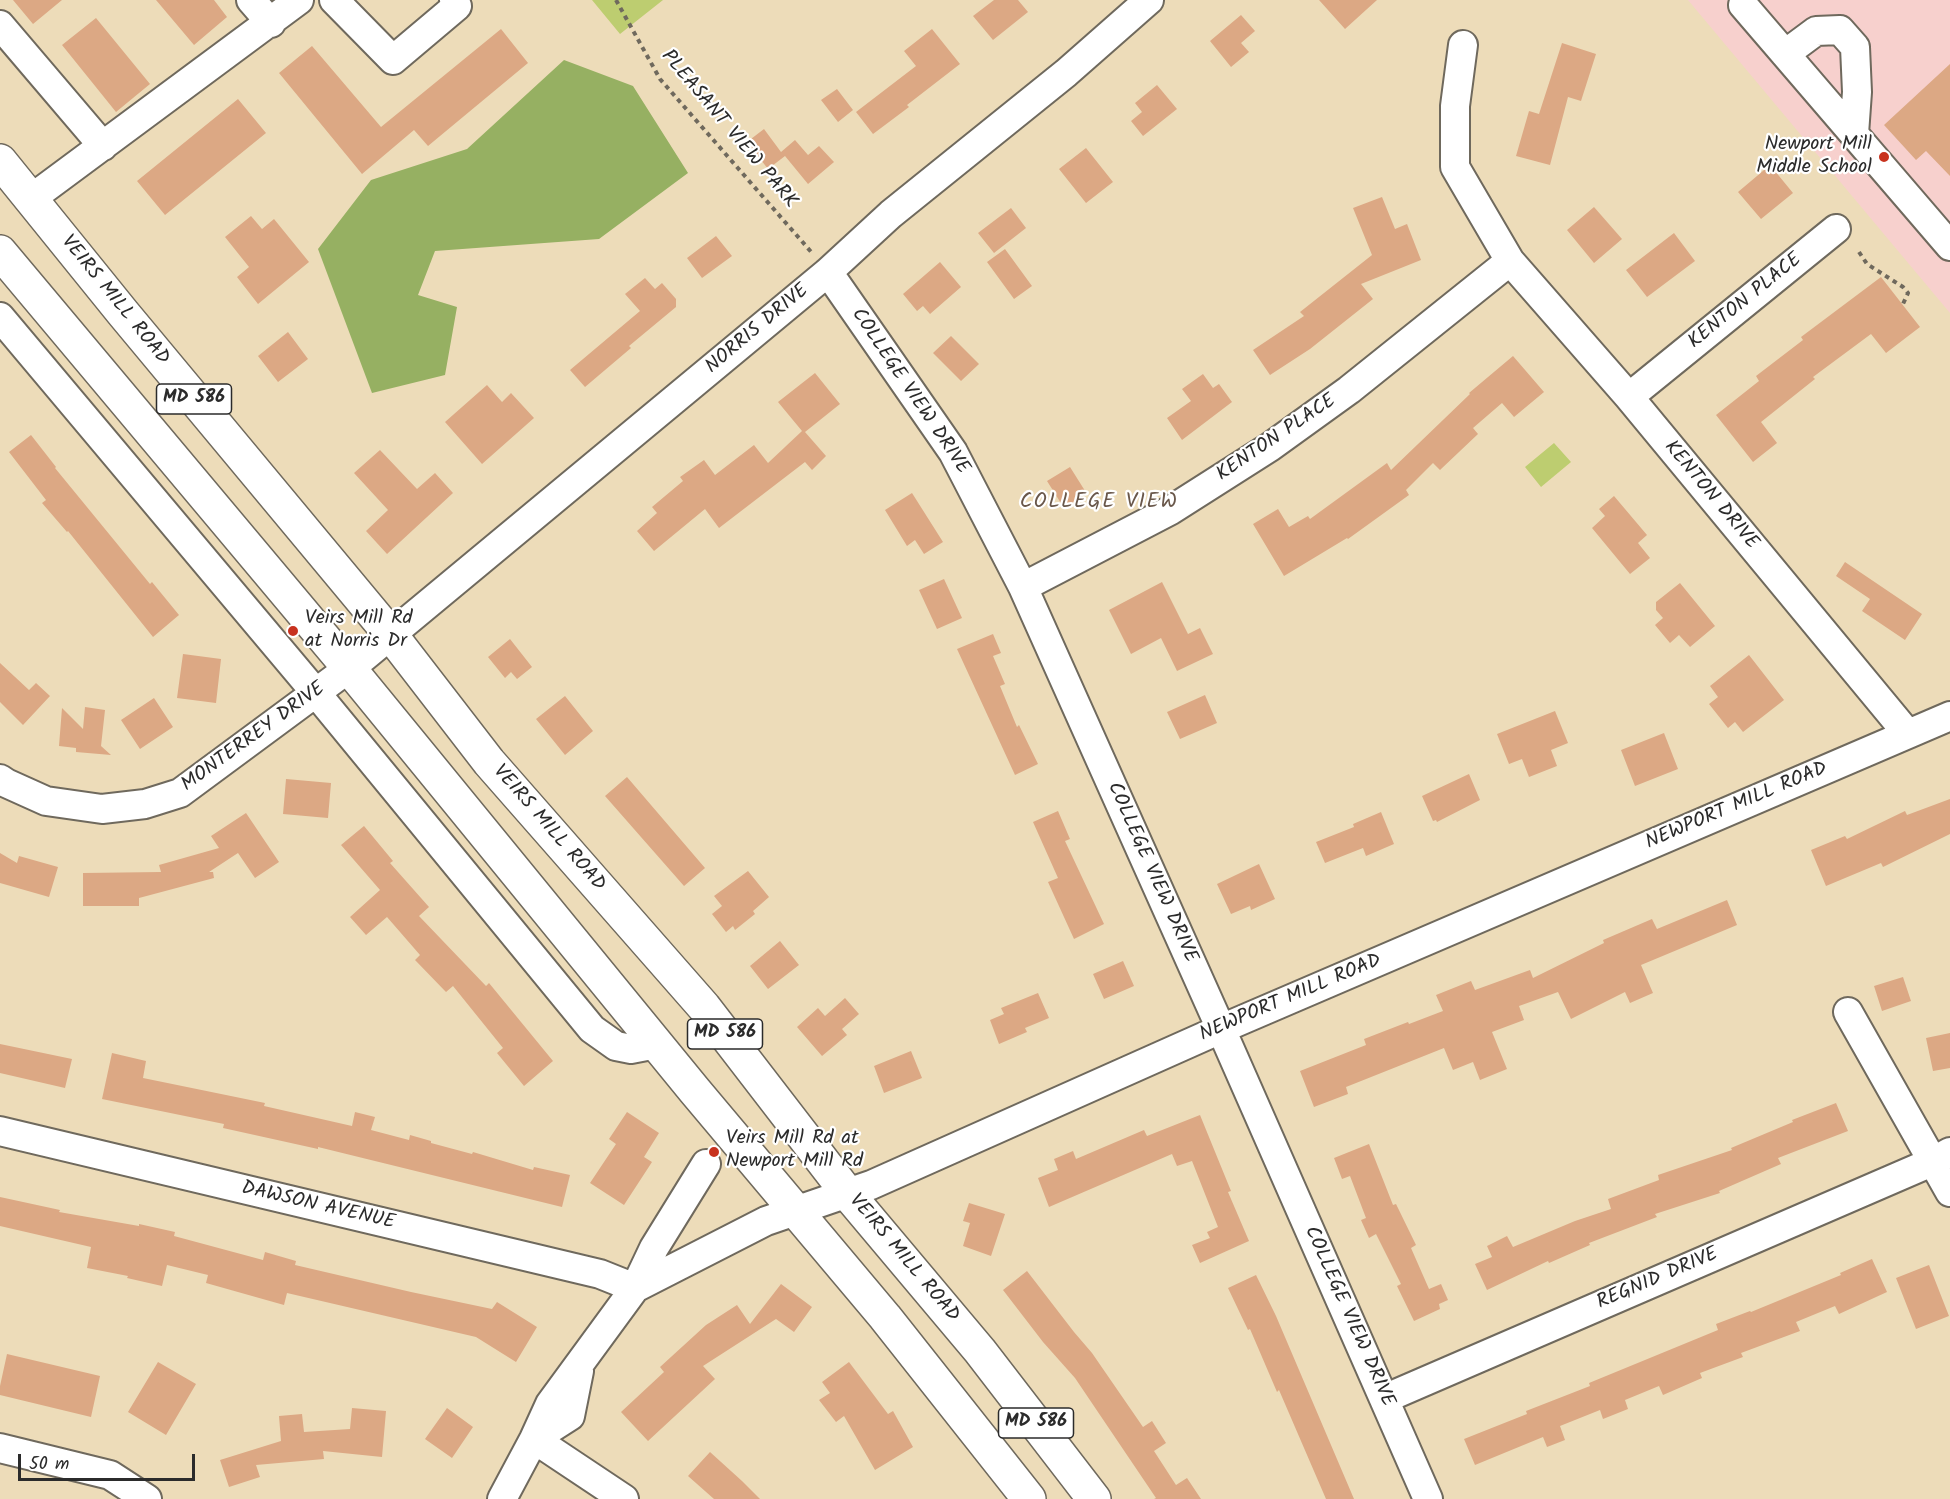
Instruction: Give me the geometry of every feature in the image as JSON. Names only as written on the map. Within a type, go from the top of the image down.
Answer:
[{"type":"main road","name":"VEIRS MILL ROAD","points":[[0,160],[123,313],[391,635],[489,762],[704,1007],[848,1194],[980,1351],[1094,1499]]},
{"type":"main road","name":"MD 586","points":[[0,252],[356,663],[657,1044],[885,1317],[1029,1499]]},
{"type":"street","points":[[251,0],[271,22]]},
{"type":"street","points":[[32,198],[299,0]]},
{"type":"street","points":[[334,0],[393,60],[457,6],[454,0]]},
{"type":"street","name":"NORRIS DRIVE","points":[[356,663],[828,272],[891,214],[1066,73],[1149,0]]},
{"type":"street","points":[[1743,5],[1950,246]]},
{"type":"street","points":[[0,25],[103,146]]},
{"type":"street","points":[[1785,54],[1816,31],[1839,30],[1855,47],[1857,92],[1854,134]]},
{"type":"street","name":"KENTON DRIVE","points":[[1464,45],[1455,106],[1455,167],[1510,261],[1629,397],[1907,734]]},
{"type":"street","name":"KENTON PLACE","points":[[1629,397],[1836,229]]},
{"type":"street","name":"KENTON PLACE","points":[[1023,587],[1171,510],[1270,447],[1349,390],[1510,261]]},
{"type":"street","name":"COLLEGE VIEW DRIVE","points":[[828,272],[953,452],[1023,587],[1428,1499]]},
{"type":"street","points":[[0,317],[316,693],[592,1029],[616,1046],[631,1049],[657,1044]]},
{"type":"street","name":"MONTERREY DRIVE","points":[[0,779],[46,801],[102,809],[145,804],[180,793],[356,663]]},
{"type":"street","name":"NEWPORT MILL ROAD","points":[[635,1288],[766,1221],[848,1194],[1221,1029],[1950,716]]},
{"type":"street","points":[[1848,1012],[1941,1157],[1950,1192]]},
{"type":"street","name":"DAWSON AVENUE","points":[[0,1131],[600,1274],[635,1288]]},
{"type":"street","name":"REGNID DRIVE","points":[[1384,1399],[1941,1157]]},
{"type":"street","name":"NEWPORT MILL ROAD","points":[[502,1499],[534,1439],[549,1404],[635,1288],[654,1248],[706,1164]]},
{"type":"street","points":[[534,1439],[624,1499]]},
{"type":"street","points":[[0,1448],[110,1475],[147,1499]]},
{"type":"path","name":"PLEASANT VIEW PARK","points":[[616,0],[660,79],[828,272]]},
{"type":"path","points":[[1860,252],[1867,264],[1903,287],[1908,293],[1903,304]]},
{"type":"shaded area","name":"Newport Mill Middle School","points":[[1688,0],[1950,0],[1950,313]]},
{"type":"green space","points":[[592,0],[663,0],[620,34]]},
{"type":"green space","points":[[564,60],[633,86],[688,173],[599,239],[435,251],[418,295],[457,307],[445,375],[372,393],[318,249],[371,180],[467,149]]},
{"type":"green space","points":[[1554,443],[1571,462],[1541,487],[1525,467]]},
{"type":"building","points":[[13,0],[62,0],[33,24]]},
{"type":"building","points":[[156,0],[214,0],[227,17],[194,45]]},
{"type":"building","points":[[994,0],[1018,0],[1028,12],[993,40],[973,16]]},
{"type":"building","points":[[1319,0],[1377,0],[1345,29]]},
{"type":"building","points":[[1241,15],[1255,31],[1241,43],[1249,52],[1231,67],[1210,41]]},
{"type":"building","points":[[96,18],[150,84],[116,112],[62,45]]},
{"type":"building","points":[[501,29],[528,63],[428,146],[414,130],[362,174],[279,73],[312,46],[381,127]]},
{"type":"building","points":[[932,29],[960,64],[873,134],[856,112],[916,66],[904,51]]},
{"type":"building","points":[[1562,43],[1596,54],[1581,101],[1568,97],[1550,165],[1516,156],[1529,111],[1539,114]]},
{"type":"building","points":[[1950,64],[1950,176],[1926,151],[1916,160],[1884,125]]},
{"type":"building","points":[[1157,85],[1177,109],[1143,136],[1131,121],[1142,112],[1135,103]]},
{"type":"building","points":[[837,89],[853,110],[838,122],[821,100]]},
{"type":"building","points":[[238,99],[266,133],[165,215],[137,181]]},
{"type":"building","points":[[764,129],[781,152],[795,140],[808,155],[819,146],[834,162],[808,184],[785,156],[768,169],[747,142]]},
{"type":"building","points":[[1086,148],[1113,182],[1086,203],[1059,169]]},
{"type":"building","points":[[1770,165],[1793,193],[1761,219],[1738,192]]},
{"type":"building","points":[[1382,197],[1395,229],[1407,224],[1421,260],[1361,284],[1373,299],[1310,349],[1270,375],[1253,350],[1304,316],[1300,312],[1372,255],[1353,208]]},
{"type":"building","points":[[1594,207],[1622,239],[1594,263],[1567,230]]},
{"type":"building","points":[[1011,208],[1026,228],[994,253],[978,233]]},
{"type":"building","points":[[251,216],[262,229],[274,219],[309,262],[258,304],[237,277],[249,267],[225,237]]},
{"type":"building","points":[[1674,233],[1695,261],[1647,297],[1626,270]]},
{"type":"building","points":[[716,236],[732,256],[702,278],[687,258]]},
{"type":"building","points":[[1005,249],[1032,286],[1014,299],[987,262]]},
{"type":"building","points":[[940,262],[961,287],[930,314],[923,306],[917,311],[903,294]]},
{"type":"building","points":[[1881,277],[1920,327],[1886,353],[1871,334],[1813,377],[1815,379],[1761,422],[1777,443],[1753,462],[1716,415],[1759,381],[1756,376],[1803,340],[1801,337]]},
{"type":"building","points":[[645,278],[655,289],[662,283],[676,299],[676,307],[585,387],[570,370],[640,311],[625,294]]},
{"type":"building","points":[[288,332],[308,359],[278,382],[258,356]]},
{"type":"building","points":[[951,336],[979,364],[961,381],[933,353]]},
{"type":"building","points":[[1513,356],[1544,392],[1514,417],[1502,403],[1473,428],[1478,434],[1440,470],[1433,463],[1406,490],[1409,495],[1348,539],[1284,576],[1253,524],[1278,509],[1289,527],[1308,516],[1310,519],[1387,463],[1391,470],[1469,393]]},
{"type":"building","points":[[815,373],[840,404],[805,432],[826,456],[812,470],[805,462],[719,528],[705,509],[654,551],[637,531],[657,513],[652,507],[683,481],[680,477],[704,460],[715,475],[754,445],[768,463],[802,431],[778,402]]},
{"type":"building","points":[[1203,374],[1213,388],[1219,384],[1232,402],[1182,440],[1167,418],[1191,401],[1182,389]]},
{"type":"building","points":[[487,385],[502,402],[511,393],[534,418],[482,464],[445,422]]},
{"type":"building","points":[[31,435],[55,468],[150,584],[152,582],[179,615],[153,637],[68,531],[42,503],[46,500],[9,452]]},
{"type":"building","points":[[380,450],[417,489],[435,473],[453,493],[387,554],[366,531],[388,510],[354,473]]},
{"type":"building","points":[[1070,467],[1087,494],[1064,508],[1047,481]]},
{"type":"building","points":[[912,493],[943,542],[924,554],[915,540],[907,546],[885,510]]},
{"type":"building","points":[[1614,496],[1647,535],[1638,543],[1650,558],[1630,574],[1592,528],[1605,516],[1599,509]]},
{"type":"building","points":[[1845,562],[1922,614],[1905,640],[1862,611],[1870,599],[1836,576]]},
{"type":"building","points":[[944,579],[962,618],[937,629],[919,590]]},
{"type":"building","points":[[1162,582],[1188,634],[1200,628],[1213,654],[1177,671],[1161,638],[1131,654],[1109,610]]},
{"type":"building","points":[[1680,583],[1715,626],[1690,647],[1679,635],[1670,643],[1655,625],[1663,618],[1656,610],[1656,602]]},
{"type":"building","points":[[993,634],[1001,653],[993,656],[1005,684],[1000,686],[1017,727],[1019,725],[1038,764],[1015,775],[957,649]]},
{"type":"building","points":[[510,639],[532,667],[517,679],[511,672],[505,678],[488,657]]},
{"type":"building","points":[[183,654],[221,659],[216,703],[177,698]]},
{"type":"building","points":[[1749,655],[1784,700],[1743,732],[1735,722],[1728,728],[1709,704],[1718,697],[1710,686]]},
{"type":"building","points":[[0,663],[29,690],[36,683],[50,696],[23,725],[0,702]]},
{"type":"building","points":[[1205,695],[1217,723],[1180,739],[1167,712]]},
{"type":"building","points":[[565,696],[593,731],[565,755],[536,719]]},
{"type":"building","points":[[154,698],[173,727],[140,749],[121,720]]},
{"type":"building","points":[[85,707],[105,710],[101,746],[111,755],[76,752],[76,748],[59,746],[62,708],[83,729]]},
{"type":"building","points":[[1555,711],[1568,743],[1551,750],[1557,766],[1529,777],[1522,759],[1509,764],[1497,734]]},
{"type":"building","points":[[1664,733],[1678,769],[1635,786],[1621,750]]},
{"type":"building","points":[[1469,774],[1480,800],[1437,822],[1433,821],[1422,796]]},
{"type":"building","points":[[627,777],[705,868],[684,886],[605,796]]},
{"type":"building","points":[[286,779],[331,783],[328,818],[283,814]]},
{"type":"building","points":[[1950,799],[1950,834],[1883,867],[1881,863],[1826,886],[1811,850],[1845,836],[1847,839],[1905,811],[1907,815]]},
{"type":"building","points":[[1058,811],[1070,839],[1065,841],[1104,924],[1074,939],[1048,882],[1058,878],[1033,822]]},
{"type":"building","points":[[1381,812],[1394,844],[1366,856],[1363,848],[1325,863],[1316,842],[1354,827],[1353,824]]},
{"type":"building","points":[[246,813],[279,862],[255,878],[238,853],[209,872],[213,872],[214,878],[139,898],[139,906],[83,906],[83,873],[161,872],[159,865],[219,848],[211,836]]},
{"type":"building","points":[[364,826],[393,861],[390,863],[429,907],[419,916],[486,986],[489,983],[553,1061],[524,1086],[497,1053],[503,1048],[453,986],[446,992],[415,960],[420,955],[387,917],[366,935],[350,917],[380,890],[341,845]]},
{"type":"building","points":[[0,853],[17,863],[19,856],[58,867],[49,897],[0,883]]},
{"type":"building","points":[[1259,864],[1275,899],[1251,910],[1250,906],[1231,914],[1217,884]]},
{"type":"building","points":[[748,871],[769,897],[753,911],[755,914],[735,930],[733,926],[726,932],[712,914],[722,906],[714,896]]},
{"type":"building","points":[[1727,900],[1737,925],[1641,965],[1653,993],[1630,1003],[1625,992],[1571,1019],[1558,992],[1519,1006],[1524,1020],[1492,1032],[1507,1069],[1480,1080],[1473,1062],[1453,1070],[1444,1048],[1346,1087],[1348,1094],[1314,1107],[1300,1071],[1366,1045],[1364,1039],[1443,1011],[1436,995],[1471,981],[1475,990],[1530,970],[1533,978],[1604,943],[1603,940],[1652,919],[1657,929]]},
{"type":"building","points":[[780,941],[799,965],[768,989],[750,966]]},
{"type":"building","points":[[1123,961],[1134,986],[1104,999],[1093,974]]},
{"type":"building","points":[[1903,977],[1911,1001],[1882,1011],[1874,986]]},
{"type":"building","points":[[1038,993],[1049,1018],[1025,1028],[1027,1032],[999,1044],[990,1020],[1004,1014],[1001,1008]]},
{"type":"building","points":[[845,998],[859,1014],[842,1029],[847,1035],[822,1056],[797,1027],[818,1008],[825,1016]]},
{"type":"building","points":[[1950,1033],[1950,1068],[1933,1071],[1926,1038]]},
{"type":"building","points":[[0,1044],[72,1059],[65,1088],[0,1073]]},
{"type":"building","points":[[911,1051],[922,1078],[884,1093],[874,1066]]},
{"type":"building","points":[[112,1053],[146,1061],[143,1078],[265,1103],[264,1106],[352,1126],[355,1112],[375,1117],[371,1130],[409,1140],[410,1135],[431,1141],[431,1143],[472,1154],[473,1152],[533,1170],[534,1167],[570,1175],[562,1207],[318,1147],[318,1149],[223,1128],[224,1124],[102,1099]]},
{"type":"building","points":[[1836,1103],[1848,1131],[1778,1158],[1781,1164],[1719,1191],[1720,1193],[1655,1214],[1657,1217],[1589,1243],[1590,1245],[1549,1263],[1548,1261],[1487,1290],[1475,1264],[1492,1257],[1487,1246],[1507,1236],[1513,1247],[1575,1221],[1611,1209],[1608,1199],[1659,1180],[1658,1175],[1732,1150],[1731,1148],[1793,1122],[1792,1120]]},
{"type":"building","points":[[627,1112],[659,1133],[644,1157],[652,1162],[624,1205],[590,1183],[616,1144],[609,1139]]},
{"type":"building","points":[[1200,1115],[1231,1191],[1228,1192],[1249,1241],[1200,1263],[1192,1245],[1210,1238],[1207,1232],[1218,1227],[1192,1161],[1177,1166],[1172,1154],[1049,1207],[1038,1178],[1058,1170],[1054,1159],[1073,1151],[1076,1159],[1144,1130],[1147,1136]]},
{"type":"building","points":[[1369,1144],[1393,1205],[1396,1204],[1416,1245],[1411,1248],[1429,1289],[1441,1284],[1448,1300],[1439,1304],[1440,1309],[1414,1321],[1397,1286],[1401,1284],[1376,1234],[1369,1238],[1361,1220],[1366,1218],[1350,1176],[1342,1179],[1334,1158]]},
{"type":"building","points":[[0,1197],[60,1210],[59,1212],[175,1232],[174,1236],[263,1260],[265,1252],[296,1261],[295,1265],[411,1292],[492,1309],[497,1302],[537,1327],[516,1362],[476,1337],[287,1293],[284,1305],[206,1283],[208,1275],[167,1265],[162,1286],[127,1278],[128,1276],[87,1268],[91,1247],[0,1226]]},
{"type":"building","points":[[969,1203],[1005,1214],[991,1256],[963,1246],[970,1223],[963,1221]]},
{"type":"building","points":[[1872,1259],[1887,1292],[1839,1314],[1835,1306],[1796,1322],[1800,1331],[1741,1353],[1743,1357],[1700,1373],[1702,1378],[1663,1395],[1659,1386],[1625,1400],[1628,1409],[1603,1419],[1600,1410],[1560,1426],[1565,1440],[1547,1447],[1543,1437],[1475,1465],[1464,1439],[1590,1386],[1589,1383],[1718,1330],[1716,1324],[1841,1275],[1840,1273]]},
{"type":"building","points":[[1929,1265],[1949,1316],[1916,1329],[1896,1278]]},
{"type":"building","points":[[1027,1271],[1092,1353],[1143,1427],[1152,1421],[1166,1443],[1154,1451],[1176,1485],[1187,1478],[1201,1499],[1154,1499],[1156,1498],[1075,1378],[1043,1342],[1003,1290]]},
{"type":"building","points":[[1256,1275],[1276,1316],[1354,1499],[1326,1499],[1279,1390],[1277,1392],[1250,1329],[1248,1330],[1228,1288]]},
{"type":"building","points":[[781,1284],[812,1307],[794,1332],[776,1319],[703,1366],[715,1379],[648,1441],[621,1412],[664,1372],[660,1367],[706,1325],[737,1305],[750,1324]]},
{"type":"building","points":[[7,1354],[100,1376],[91,1417],[0,1395]]},
{"type":"building","points":[[158,1362],[196,1384],[166,1435],[128,1412]]},
{"type":"building","points":[[849,1362],[888,1414],[893,1411],[913,1447],[875,1470],[844,1416],[836,1422],[819,1400],[830,1393],[822,1382]]},
{"type":"building","points":[[352,1408],[386,1411],[382,1457],[323,1451],[324,1459],[256,1465],[260,1477],[229,1487],[220,1460],[281,1441],[279,1416],[302,1414],[304,1432],[350,1429]]},
{"type":"building","points":[[447,1408],[473,1427],[452,1458],[425,1439]]},
{"type":"building","points":[[710,1452],[760,1499],[714,1499],[688,1476]]},
{"type":"place","name":"Newport Mill Middle School","points":[[1884,157]]},
{"type":"place","name":"Veirs Mill Rd at Norris Dr","points":[[293,631]]},
{"type":"place","name":"Veirs Mill Rd at Newport Mill Rd","points":[[714,1152]]},
{"type":"district","name":"COLLEGE VIEW","points":[[1099,503]]}]
